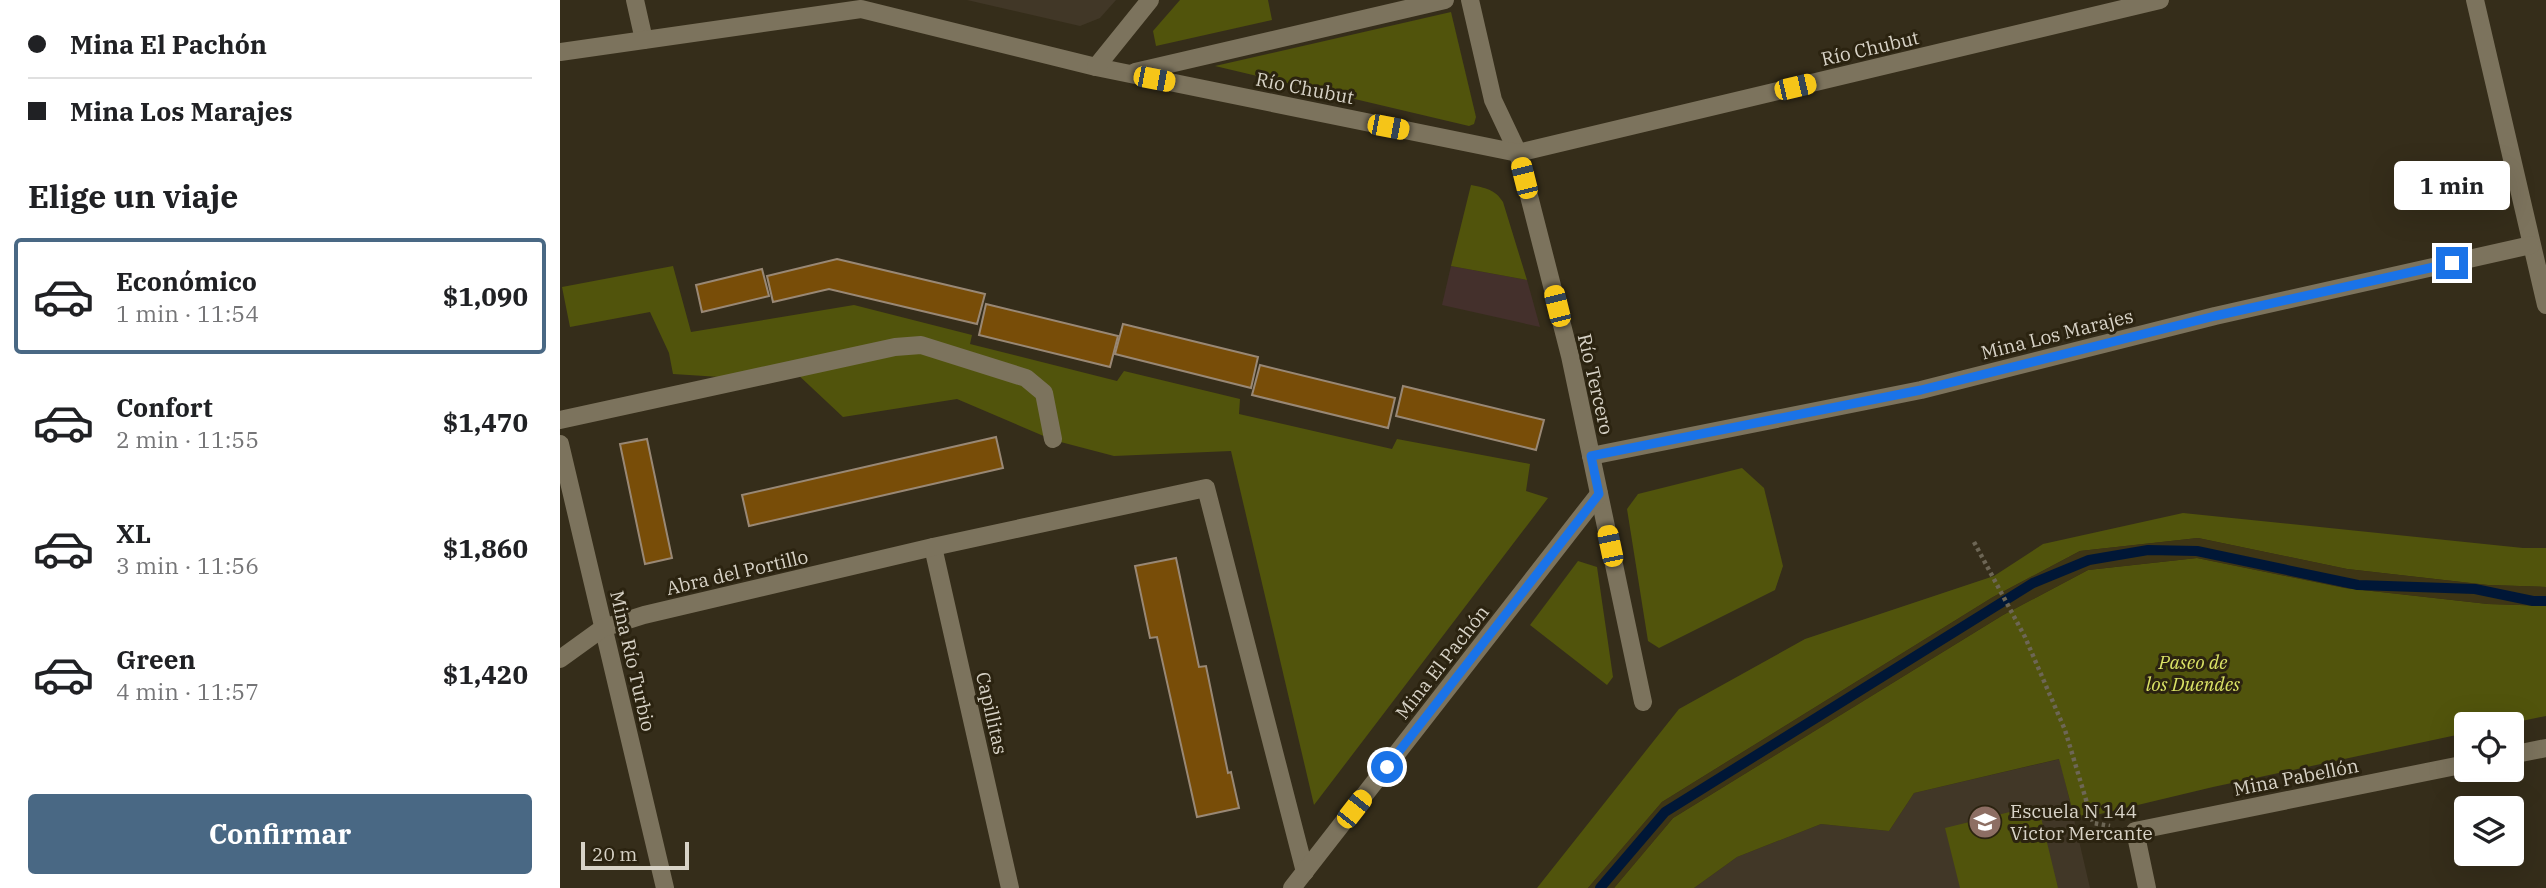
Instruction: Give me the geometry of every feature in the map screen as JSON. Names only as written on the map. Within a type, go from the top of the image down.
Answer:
[{"type":"street","points":[[635,0],[644,40]]},
{"type":"street","points":[[1096,67],[1150,0]]},
{"type":"street","points":[[1128,74],[1445,0]]},
{"type":"street","name":"Río Tercero","points":[[1470,0],[1493,100],[1518,153],[1573,370],[1643,702]]},
{"type":"street","name":"Río Chubut","points":[[560,52],[860,5],[1096,67],[1518,153],[2139,2],[2161,0]]},
{"type":"street","points":[[2475,0],[2546,305]]},
{"type":"street","name":"Mina Los Marajes","points":[[1591,456],[1921,390],[2215,316],[2531,245]]},
{"type":"street","points":[[560,420],[895,347],[921,345],[1026,378],[1044,393],[1053,439]]},
{"type":"street","name":"Mina Río Turbio","points":[[560,444],[665,888]]},
{"type":"street","name":"Abra del Portillo","points":[[560,659],[603,628],[644,615],[933,547],[1206,488],[1305,872]]},
{"type":"street","name":"Mina El Pachón","points":[[1292,888],[1599,494]]},
{"type":"street","name":"Capillitas","points":[[933,547],[1010,888]]},
{"type":"street","points":[[2524,752],[2546,748]]},
{"type":"street","name":"Mina Pabellón","points":[[2135,831],[2454,766]]},
{"type":"street","points":[[2135,831],[2147,888]]},
{"type":"path","points":[[1974,542],[2025,637],[2065,730],[2093,823],[2135,831]]},
{"type":"shaded area","points":[[967,0],[1116,0],[1100,18],[1080,26]]},
{"type":"shaded area","points":[[1451,266],[1527,280],[1540,327],[1442,305]]},
{"type":"shaded area","name":"Escuela N 144 Victor Mercante","points":[[2060,759],[2090,888],[1694,888],[1737,857],[1821,824],[1889,831],[1914,793]]},
{"type":"green space","points":[[1180,0],[1268,0],[1272,20],[1156,46],[1153,31]]},
{"type":"green space","points":[[1451,12],[1476,117],[1474,124],[1469,126],[1215,66]]},
{"type":"green space","points":[[1471,185],[1493,192],[1503,202],[1527,280],[1451,266]]},
{"type":"green space","points":[[673,266],[691,332],[854,305],[972,335],[970,344],[1117,381],[1124,371],[1240,399],[1239,414],[1392,449],[1397,439],[1530,464],[1526,491],[1548,498],[1314,805],[1231,451],[1114,456],[1053,440],[957,399],[843,417],[794,371],[720,377],[673,374],[669,353],[650,312],[570,327],[562,287]]},
{"type":"green space","points":[[1742,468],[1764,488],[1783,566],[1775,590],[1659,648],[1648,641],[1627,509],[1638,494]]},
{"type":"green space","points":[[2183,513],[2523,548],[2546,548],[2546,587],[2488,585],[2347,569],[2198,538],[2080,551],[1993,597],[1662,802],[1588,888],[1537,888],[1679,709],[1805,639],[1994,576],[2043,544]]},
{"type":"green space","name":"Paseo de los Duendes","points":[[2197,558],[2345,588],[2488,604],[2546,606],[2546,716],[2524,721],[2524,712],[2454,712],[2454,736],[2213,787],[2075,820],[2059,759],[1914,793],[1889,831],[1821,824],[1737,857],[1694,888],[1614,888],[1673,818],[2003,615],[2088,570]]},
{"type":"green space","points":[[1578,561],[1597,567],[1613,677],[1607,685],[1530,625]]},
{"type":"green space","points":[[2038,805],[2058,888],[1960,888],[1945,828]]},
{"type":"sand","points":[[2198,538],[2347,569],[2488,585],[2546,587],[2546,606],[2488,604],[2345,588],[2197,558],[2088,570],[2003,615],[1673,818],[1614,888],[1588,888],[1662,802],[1993,597],[2080,551]]},
{"type":"building","points":[[837,259],[985,294],[977,324],[829,289],[773,302],[767,276]]},
{"type":"building","points":[[762,269],[769,296],[702,312],[696,285]]},
{"type":"building","points":[[986,304],[1118,336],[1110,367],[979,335]]},
{"type":"building","points":[[1123,324],[1258,357],[1251,388],[1115,354]]},
{"type":"building","points":[[1260,365],[1395,398],[1388,428],[1252,395]]},
{"type":"building","points":[[1403,386],[1544,420],[1536,450],[1396,416]]},
{"type":"building","points":[[996,437],[1003,468],[749,526],[742,495]]},
{"type":"building","points":[[647,439],[672,558],[645,564],[620,444]]},
{"type":"building","points":[[1176,558],[1199,667],[1206,666],[1228,773],[1231,772],[1239,808],[1197,817],[1157,637],[1150,638],[1135,566]]},
{"type":"waterway","points":[[1600,888],[1665,812],[2033,583],[2089,560],[2148,550],[2197,551],[2358,585],[2475,589],[2533,601],[2546,601]]},
{"type":"place","name":"Escuela N 144 Victor Mercante","points":[[1985,822]]},
{"type":"route","points":[[1387,767],[1599,494],[1591,456],[1921,390],[2215,316],[2452,263]]}]
